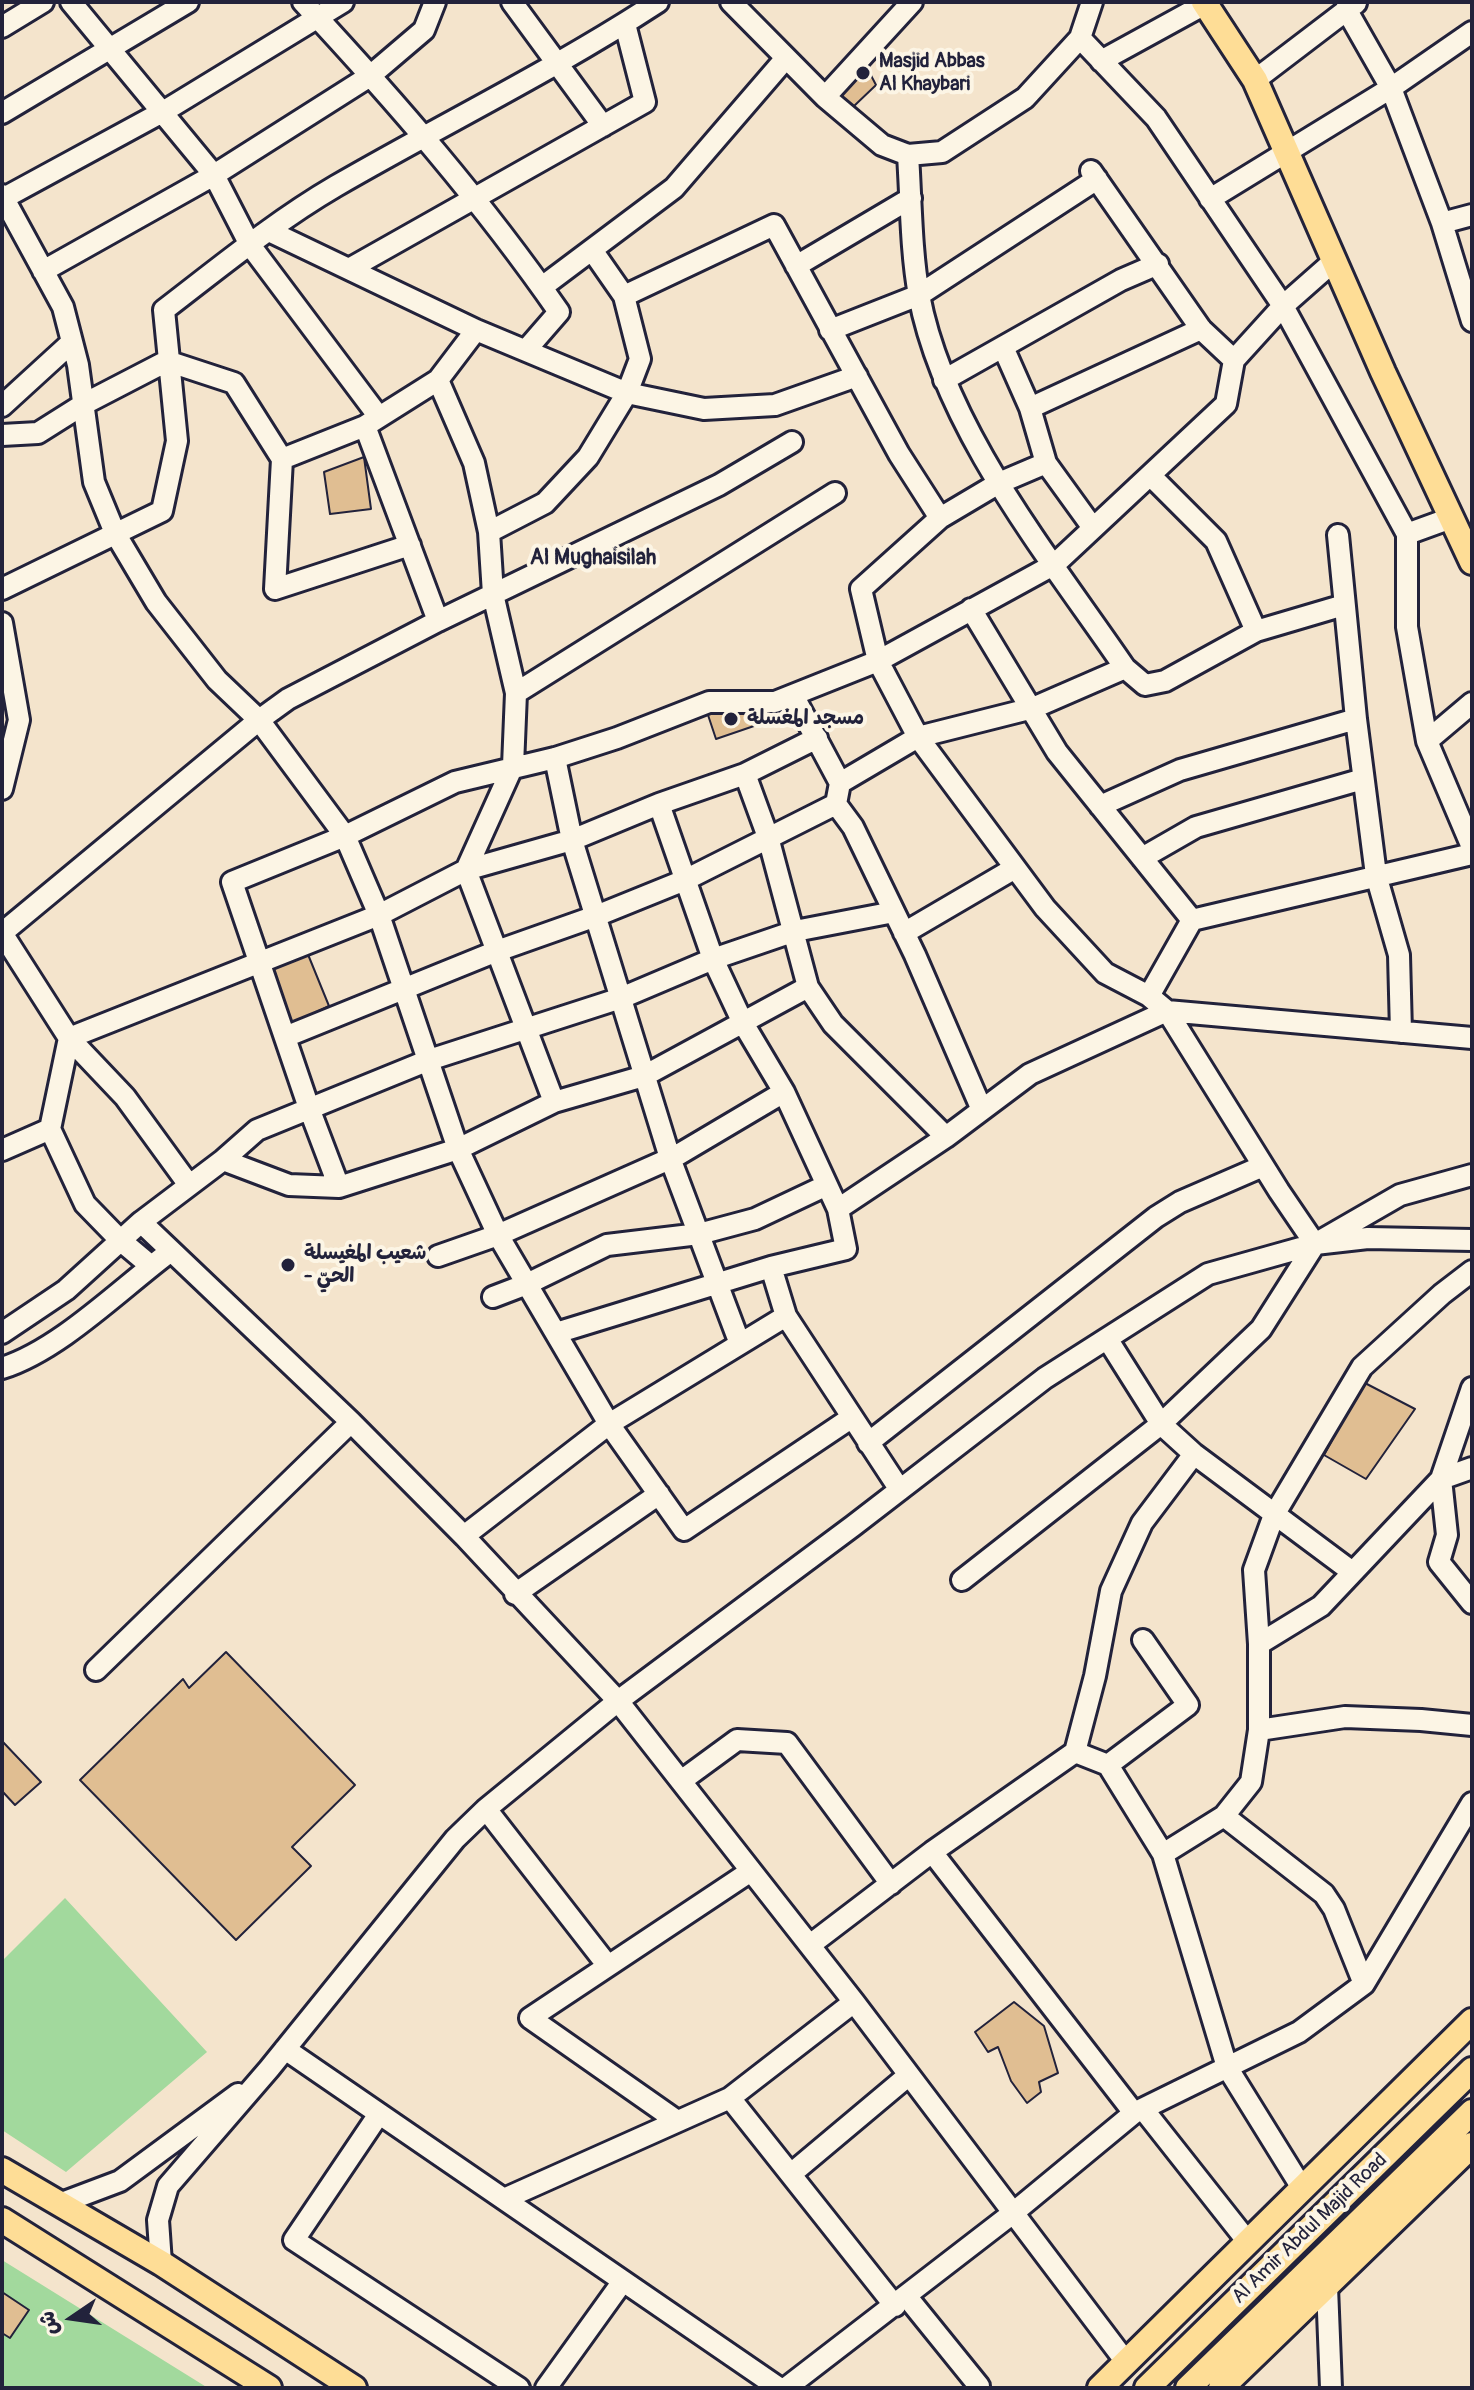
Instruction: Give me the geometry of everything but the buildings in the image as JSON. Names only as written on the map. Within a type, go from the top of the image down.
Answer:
[{"type":"main road","points":[[1204,3],[1255,80],[1451,518],[1469,549]]},
{"type":"main road","points":[[1100,2388],[1472,2021]]},
{"type":"main road","name":"Al Amir Abdul Majid Road","points":[[1147,2388],[1472,2070]]},
{"type":"main road","name":"Al Amir Abdul Majid Road","points":[[1188,2388],[1472,2112]]},
{"type":"main road","points":[[1221,2388],[1472,2145]]},
{"type":"main road","points":[[2,2170],[161,2263],[354,2388]]},
{"type":"main road","points":[[2,2220],[269,2388]]},
{"type":"street","points":[[2,27],[43,2]]},
{"type":"street","points":[[71,2],[214,175],[250,245],[372,421],[410,545],[438,621]]},
{"type":"street","points":[[2,113],[188,2]]},
{"type":"street","points":[[303,2],[477,199],[559,312],[526,350]]},
{"type":"street","points":[[343,2],[163,112],[3,197],[63,307],[84,404],[94,482],[115,533],[156,602],[217,680],[259,720],[345,836],[379,915],[458,1149],[498,1235],[609,1424],[684,1530],[851,1418]]},
{"type":"street","points":[[43,271],[214,175],[370,76],[424,30],[435,2]]},
{"type":"street","points":[[512,2],[603,126]]},
{"type":"street","points":[[2,589],[162,511],[177,441],[164,310],[269,231],[334,187],[558,63],[658,2]]},
{"type":"street","points":[[731,2],[825,97],[882,145],[908,155],[942,152],[1025,98],[1080,38],[1092,2]]},
{"type":"street","points":[[825,97],[912,2]]},
{"type":"street","points":[[1101,61],[1204,3]]},
{"type":"street","points":[[1255,80],[1352,6],[1391,88],[1442,223],[1472,321]]},
{"type":"street","points":[[349,269],[645,102],[625,24]]},
{"type":"street","points":[[1210,199],[1391,88],[1472,32]]},
{"type":"street","points":[[1080,38],[1156,118],[1283,306],[1407,534],[1407,627],[1427,741],[1472,847]]},
{"type":"street","points":[[542,287],[674,188],[786,58]]},
{"type":"street","points":[[908,155],[919,295],[944,380],[999,483],[1125,668],[1145,685],[1165,681],[1256,631],[1344,605]]},
{"type":"street","points":[[830,330],[919,295],[1094,175],[1201,329],[1234,360]]},
{"type":"street","points":[[796,266],[911,198]]},
{"type":"street","points":[[1442,223],[1472,215]]},
{"type":"street","points":[[624,296],[774,225],[899,454],[940,518]]},
{"type":"street","points":[[269,231],[476,330],[627,393],[704,409],[775,405],[857,376]]},
{"type":"street","points":[[489,532],[545,503],[588,457],[627,393],[640,359],[624,296],[592,250]]},
{"type":"street","points":[[339,1187],[232,882],[345,836],[455,782],[555,758],[709,702],[775,702],[878,661],[1055,564],[1226,404],[1234,360],[1283,306],[1334,261]]},
{"type":"street","points":[[944,380],[1121,280],[1158,264]]},
{"type":"street","points":[[1030,408],[1201,329]]},
{"type":"street","points":[[282,459],[372,421],[438,380],[476,330]]},
{"type":"street","points":[[2,406],[72,342]]},
{"type":"street","points":[[1003,347],[1030,408],[1046,463],[1093,528]]},
{"type":"street","points":[[2,435],[38,433],[84,404],[167,361],[234,383],[282,459],[275,589],[410,545]]},
{"type":"street","points":[[438,380],[474,463],[489,532],[493,594],[516,693],[513,766],[466,870],[554,1102]]},
{"type":"street","points":[[189,1185],[125,1097],[69,1038],[2,933],[288,699],[438,621],[719,485],[792,442]]},
{"type":"street","points":[[1046,463],[999,483],[940,518],[861,589],[878,661],[918,737],[1045,908],[1105,973],[1149,996],[1167,1011],[1315,1244]]},
{"type":"street","points":[[1151,476],[1216,541],[1256,631]]},
{"type":"street","points":[[516,693],[835,493]]},
{"type":"street","points":[[1407,534],[1451,518]]},
{"type":"street","points":[[1338,535],[1356,719],[1376,875],[1399,955],[1401,1032]]},
{"type":"street","points":[[971,609],[1057,752],[1192,920]]},
{"type":"street","points":[[2,623],[19,720],[2,789]]},
{"type":"street","points":[[840,783],[918,737],[1033,708],[1125,668]]},
{"type":"street","points":[[793,695],[840,783],[836,804],[853,827],[894,912],[982,1110]]},
{"type":"street","points":[[1427,741],[1472,703]]},
{"type":"street","points":[[1100,806],[1180,770],[1356,719]]},
{"type":"street","points":[[69,1038],[379,915],[466,870],[572,840],[659,804],[745,774],[817,738]]},
{"type":"street","points":[[555,758],[572,840],[644,1076],[670,1158],[740,1344]]},
{"type":"street","points":[[745,774],[768,837],[808,987],[833,1024],[946,1137]]},
{"type":"street","points":[[1142,858],[1196,827],[1363,779]]},
{"type":"street","points":[[556,1333],[771,1267],[846,1249],[838,1209],[827,1185],[784,1092],[743,1023],[713,959],[659,804]]},
{"type":"street","points":[[285,1037],[404,987],[685,880],[836,804]]},
{"type":"street","points":[[1149,996],[1192,920],[1472,854]]},
{"type":"street","points":[[904,933],[1015,868]]},
{"type":"street","points":[[4,1327],[66,1290],[141,1222],[257,1130],[429,1060],[621,998],[713,959],[795,931],[894,912]]},
{"type":"street","points":[[223,1160],[289,1185],[339,1187],[458,1149],[554,1102],[644,1076],[808,987]]},
{"type":"street","points":[[838,1209],[946,1137],[1030,1074],[1167,1011],[1472,1038]]},
{"type":"street","points":[[69,1038],[50,1129],[85,1204],[151,1266]]},
{"type":"street","points":[[438,1256],[498,1235],[670,1158],[784,1092]]},
{"type":"street","points":[[2,1150],[50,1129]]},
{"type":"street","points":[[868,1443],[1156,1217],[1180,1202],[1263,1166]]},
{"type":"street","points":[[962,1580],[1161,1424],[1261,1329],[1315,1244],[1400,1195],[1472,1175]]},
{"type":"street","points":[[493,1297],[607,1245],[699,1234],[755,1219],[827,1185]]},
{"type":"street","points":[[141,1222],[351,1422],[464,1536],[618,1701],[854,2002],[1126,2362]]},
{"type":"street","points":[[161,2263],[158,2220],[168,2186],[269,2069],[455,1839],[486,1809],[618,1701],[1045,1378],[1208,1274],[1315,1244],[1368,1238],[1472,1240]]},
{"type":"street","points":[[2,1368],[25,1361],[56,1341],[171,1251]]},
{"type":"street","points":[[771,1267],[786,1316],[900,1490]]},
{"type":"street","points":[[1163,1854],[1224,1816],[1251,1782],[1259,1730],[1259,1644],[1254,1570],[1274,1515],[1362,1367],[1472,1271]]},
{"type":"street","points":[[464,1536],[609,1424],[786,1316]]},
{"type":"street","points":[[1108,1340],[1161,1424],[1194,1454],[1351,1571]]},
{"type":"street","points":[[1472,1388],[1441,1479],[1447,1535],[1439,1562],[1472,1603]]},
{"type":"street","points":[[96,1670],[351,1422]]},
{"type":"street","points":[[810,1945],[932,1852],[1075,1752],[1095,1676],[1111,1591],[1142,1523],[1194,1454]]},
{"type":"street","points":[[1259,1644],[1321,1606],[1441,1479],[1472,1468]]},
{"type":"street","points":[[515,1594],[659,1494]]},
{"type":"street","points":[[1108,1765],[1188,1705],[1143,1640]]},
{"type":"street","points":[[1259,1730],[1345,1717],[1472,1725]]},
{"type":"street","points":[[681,1781],[737,1740],[787,1743],[891,1884]]},
{"type":"street","points":[[1075,1752],[1108,1765],[1163,1854],[1227,2067],[1302,2188]]},
{"type":"street","points":[[786,2388],[901,2302],[1138,2111],[1299,2032],[1364,1984],[1472,1803]]},
{"type":"street","points":[[486,1809],[608,1966]]},
{"type":"street","points":[[1224,1816],[1324,1894],[1342,1926],[1364,1984]]},
{"type":"street","points":[[932,1852],[1138,2111],[1248,2242]]},
{"type":"street","points":[[677,2121],[530,2018],[751,1871]]},
{"type":"street","points":[[504,2199],[730,2098],[854,2002]]},
{"type":"street","points":[[285,2049],[779,2388]]},
{"type":"street","points":[[59,2204],[120,2181],[269,2069]]},
{"type":"street","points":[[791,2174],[909,2075]]},
{"type":"street","points":[[730,2098],[791,2174],[901,2302],[979,2386],[977,2388]]},
{"type":"street","points":[[379,2114],[294,2240],[519,2388]]},
{"type":"street","points":[[546,2388],[623,2281]]},
{"type":"street","points":[[1327,2287],[1331,2388]]},
{"type":"green space","points":[[65,1898],[207,2052],[66,2172],[2,2130],[2,1961]]},
{"type":"green space","points":[[2,2260],[208,2388],[2,2388]]},
{"type":"place","name":"Masjid Abbas Al Khaybari","points":[[863,73]]},
{"type":"place","name":"مسجد المغسلة","points":[[731,719]]},
{"type":"place","name":"شعيب المغيسلة - الحيّ","points":[[288,1265]]},
{"type":"district","name":"Al Mughaisilah","points":[[593,558]]}]
